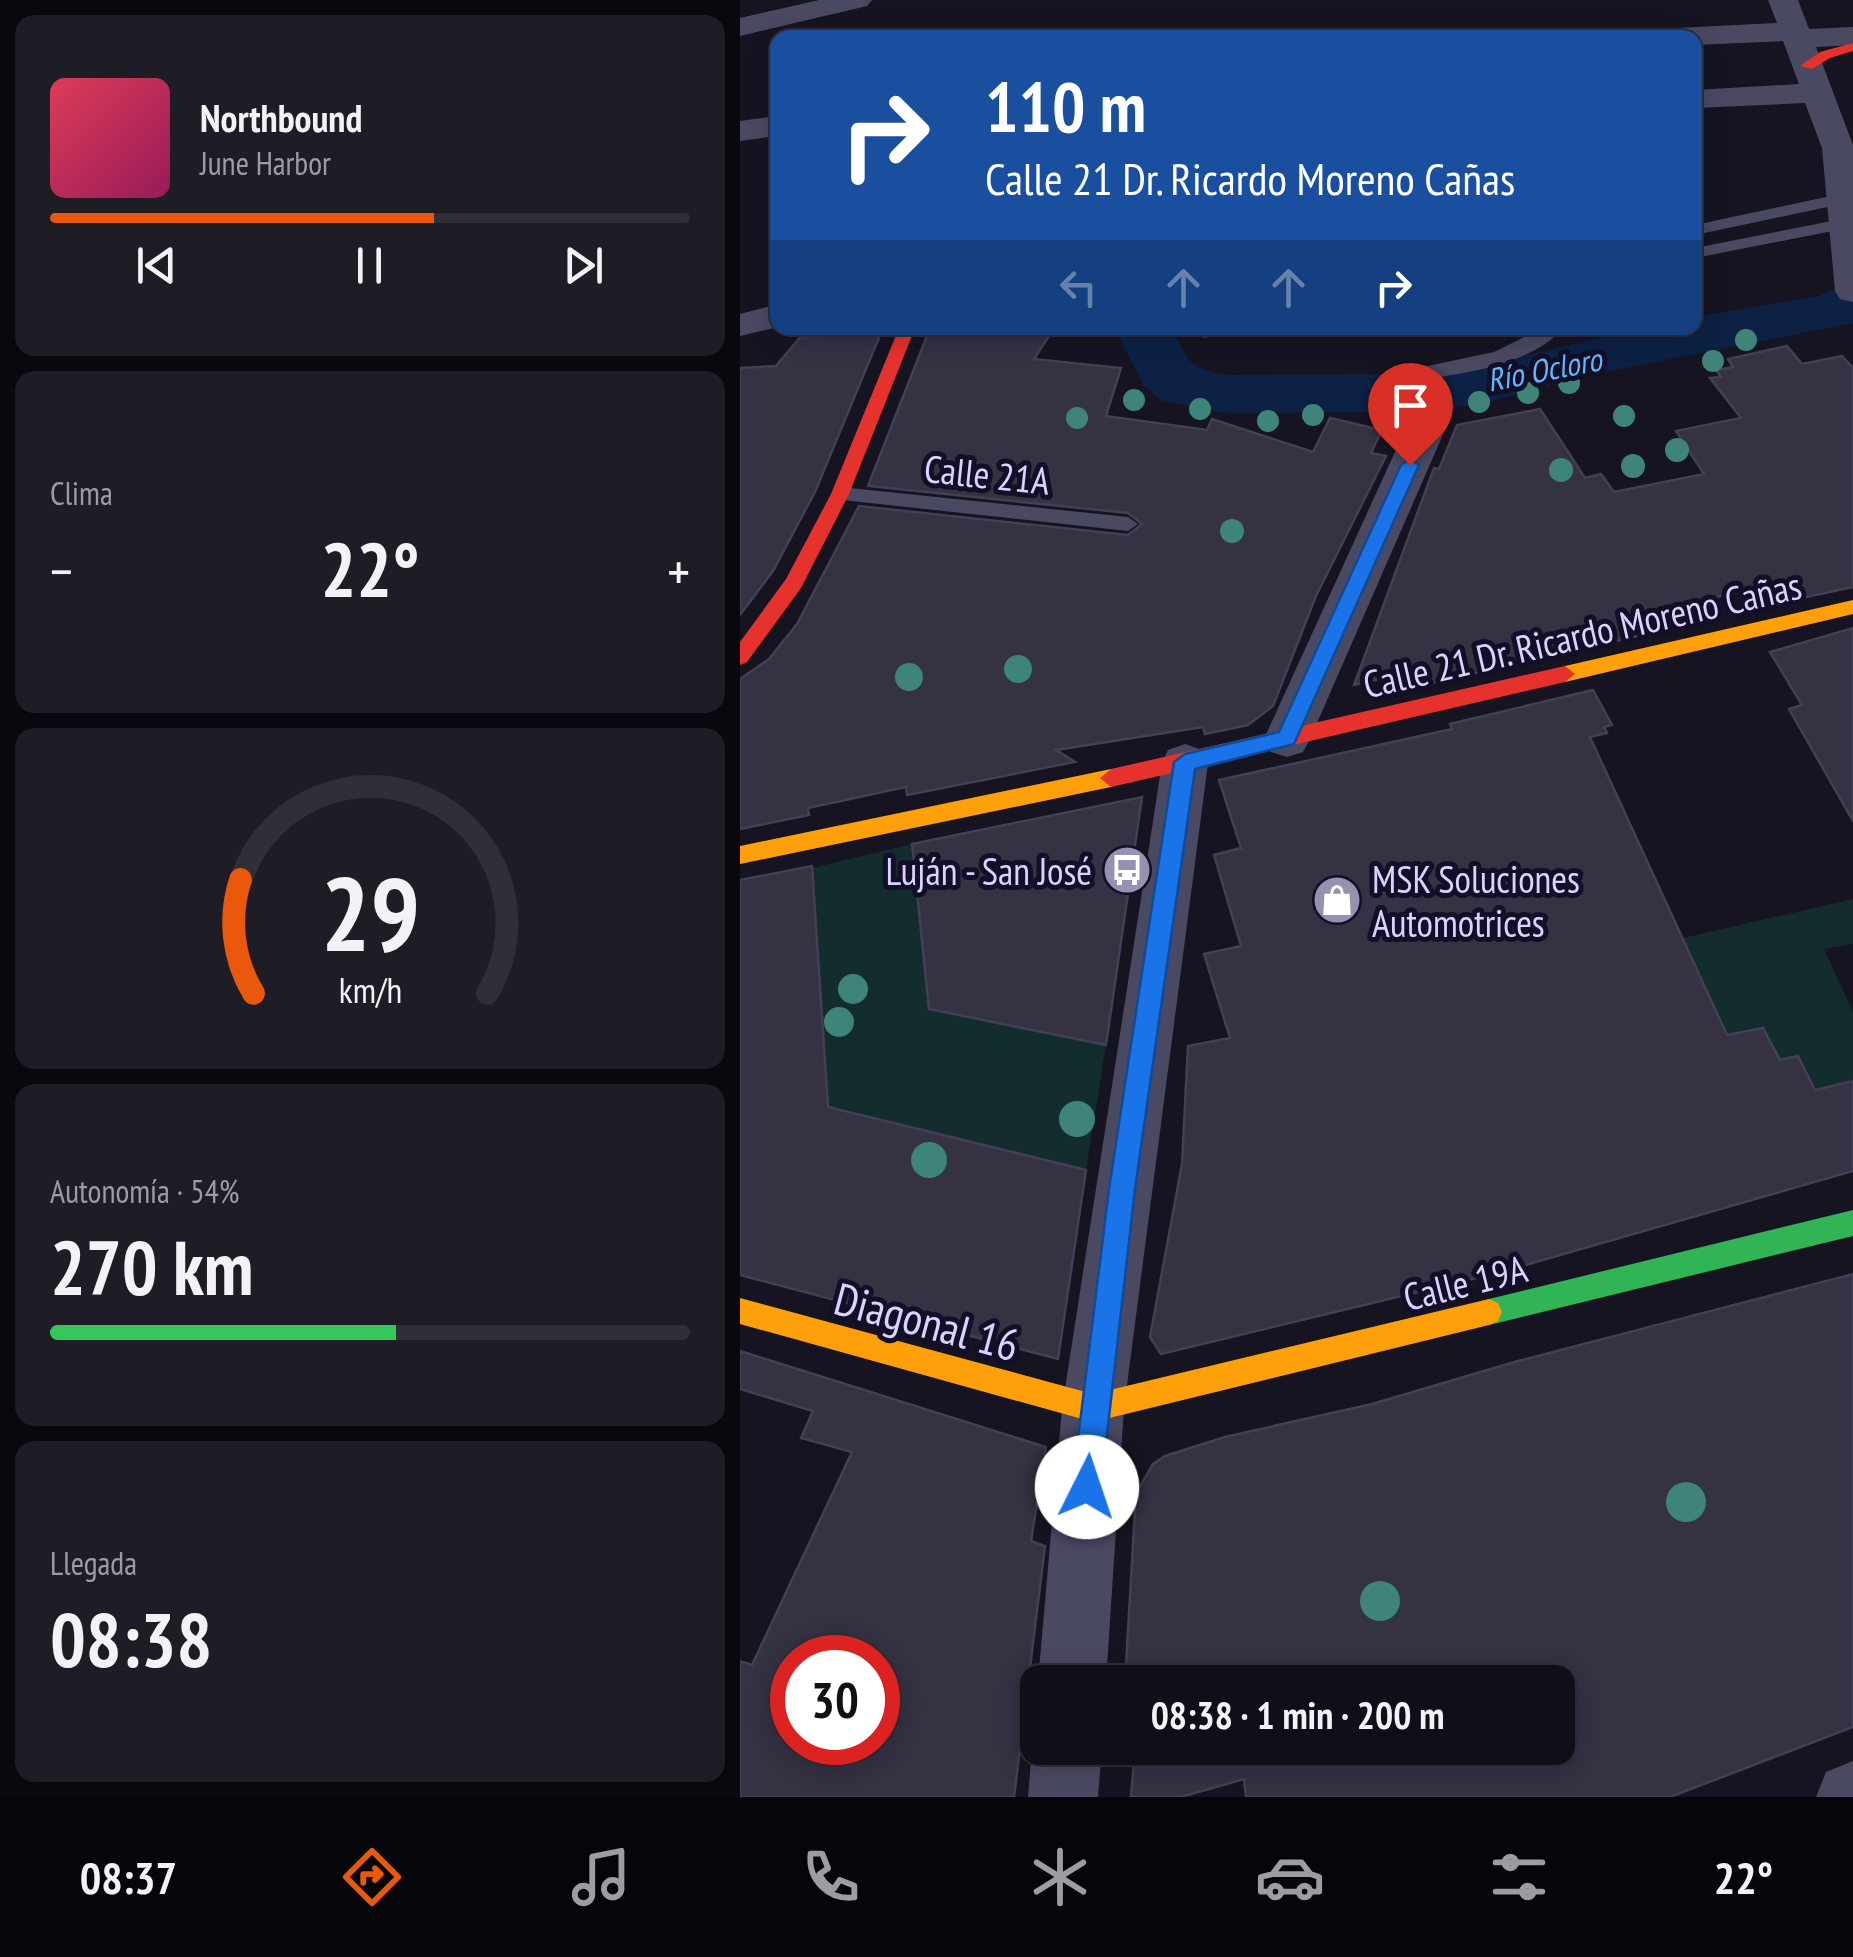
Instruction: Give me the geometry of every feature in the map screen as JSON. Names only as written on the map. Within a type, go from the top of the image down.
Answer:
[{"type":"street","points":[[740,27],[856,0]]},
{"type":"street","points":[[1784,0],[1838,148],[1853,291]]},
{"type":"street","points":[[1702,96],[1853,36]]},
{"type":"street","points":[[1702,44],[1804,57],[1853,46]]},
{"type":"street","points":[[740,131],[770,127]]},
{"type":"street","points":[[740,325],[770,317]]},
{"type":"street","points":[[740,657],[794,582],[840,494],[904,335]]},
{"type":"street","points":[[1286,738],[1425,430]]},
{"type":"street","name":"Calle 21 Dr. Ricardo Moreno Cañas","points":[[740,855],[1185,762],[1853,607]]},
{"type":"street","points":[[1073,1665],[1093,1408],[1185,762]]},
{"type":"street","name":"Calle 19A","points":[[1093,1408],[1853,1223]]},
{"type":"street","name":"Diagonal 16","points":[[740,1311],[1093,1408]]},
{"type":"street","points":[[1063,1797],[1065,1765]]},
{"type":"lane","points":[[1702,229],[1846,211]]},
{"type":"lane","points":[[1702,251],[1846,211]]},
{"type":"lane","points":[[1394,378],[1509,352],[1533,344],[1545,335]]},
{"type":"lane","name":"Calle 21A","points":[[840,494],[1128,524]]},
{"type":"green space","points":[[912,844],[930,1009],[1106,1045],[1086,1170],[776,1094],[824,1041],[812,868]]},
{"type":"green space","points":[[1853,899],[1853,944],[1824,949],[1853,1012],[1853,1165],[1798,1056],[1780,1060],[1763,1028],[1727,1035],[1683,938]]},
{"type":"building","points":[[880,335],[815,492],[773,571],[740,615],[740,368],[776,366],[801,336]]},
{"type":"building","points":[[927,335],[1049,335],[1034,359],[1121,368],[1106,416],[1207,430],[1212,419],[1313,452],[1330,418],[1382,430],[1371,453],[1386,456],[1316,596],[1273,706],[1248,725],[1205,734],[1203,727],[1056,750],[1075,762],[907,795],[906,787],[808,808],[809,815],[740,829],[740,679],[769,659],[797,624],[859,506],[1128,535],[1142,524],[1128,513],[868,486]]},
{"type":"building","points":[[1787,346],[1802,364],[1842,356],[1853,368],[1853,587],[1787,601],[1775,583],[1704,600],[1715,616],[1659,631],[1432,683],[1425,668],[1354,685],[1434,468],[1439,469],[1457,425],[1540,409],[1585,478],[1601,474],[1614,492],[1704,474],[1676,431],[1741,418],[1710,378],[1721,377],[1716,370],[1733,367],[1728,359]]},
{"type":"building","points":[[1853,628],[1853,821],[1789,709],[1802,705],[1770,652]]},
{"type":"building","points":[[1593,690],[1612,725],[1604,727],[1607,733],[1590,737],[1727,1035],[1763,1028],[1780,1060],[1798,1056],[1815,1090],[1853,1081],[1853,1171],[1501,1272],[1161,1354],[1150,1337],[1182,1164],[1188,1046],[1230,1038],[1204,954],[1241,946],[1214,855],[1241,848],[1219,780],[1452,729],[1450,724]]},
{"type":"building","points":[[1142,797],[1106,1045],[929,1009],[912,844]]},
{"type":"building","points":[[812,866],[828,1107],[1086,1170],[1058,1359],[740,1275],[740,880]]},
{"type":"building","points":[[1853,1274],[1853,1727],[1670,1797],[1246,1797],[1244,1779],[1181,1797],[1131,1797],[1134,1765],[1575,1765],[1575,1665],[1126,1665],[1136,1493],[1153,1464],[1165,1456],[1225,1437],[1372,1404],[1518,1361]]},
{"type":"building","points":[[740,1351],[1046,1447],[1031,1541],[1045,1546],[1030,1665],[1020,1665],[1020,1748],[1014,1797],[740,1797],[740,1661],[752,1665],[852,1452],[801,1438],[813,1411],[740,1389]]},
{"type":"waterway","name":"Río Ocloro","points":[[1702,333],[1833,311],[1853,300]]},
{"type":"waterway","name":"Río Ocloro","points":[[1146,335],[1165,373],[1182,386],[1227,394],[1424,393],[1481,385],[1580,358],[1693,335]]},
{"type":"traffic: fast","points":[[1489,1312],[1853,1223]]},
{"type":"traffic: slow","points":[[1565,674],[1853,607]]},
{"type":"traffic: slow","points":[[740,855],[1111,778]]},
{"type":"traffic: slow","points":[[740,1311],[1093,1408],[1489,1312]]},
{"type":"traffic: jam","points":[[1807,66],[1825,55],[1853,47]]},
{"type":"traffic: jam","points":[[740,657],[794,583],[840,494],[904,335]]},
{"type":"traffic: jam","points":[[1111,778],[1565,674]]},
{"type":"place","name":"Luján - San José","points":[[1127,870]]},
{"type":"place","name":"MSK Soluciones Automotrices","points":[[1337,900]]},
{"type":"route","points":[[1087,1487],[1093,1408],[1122,1189],[1185,762],[1286,738],[1410,465]]}]
